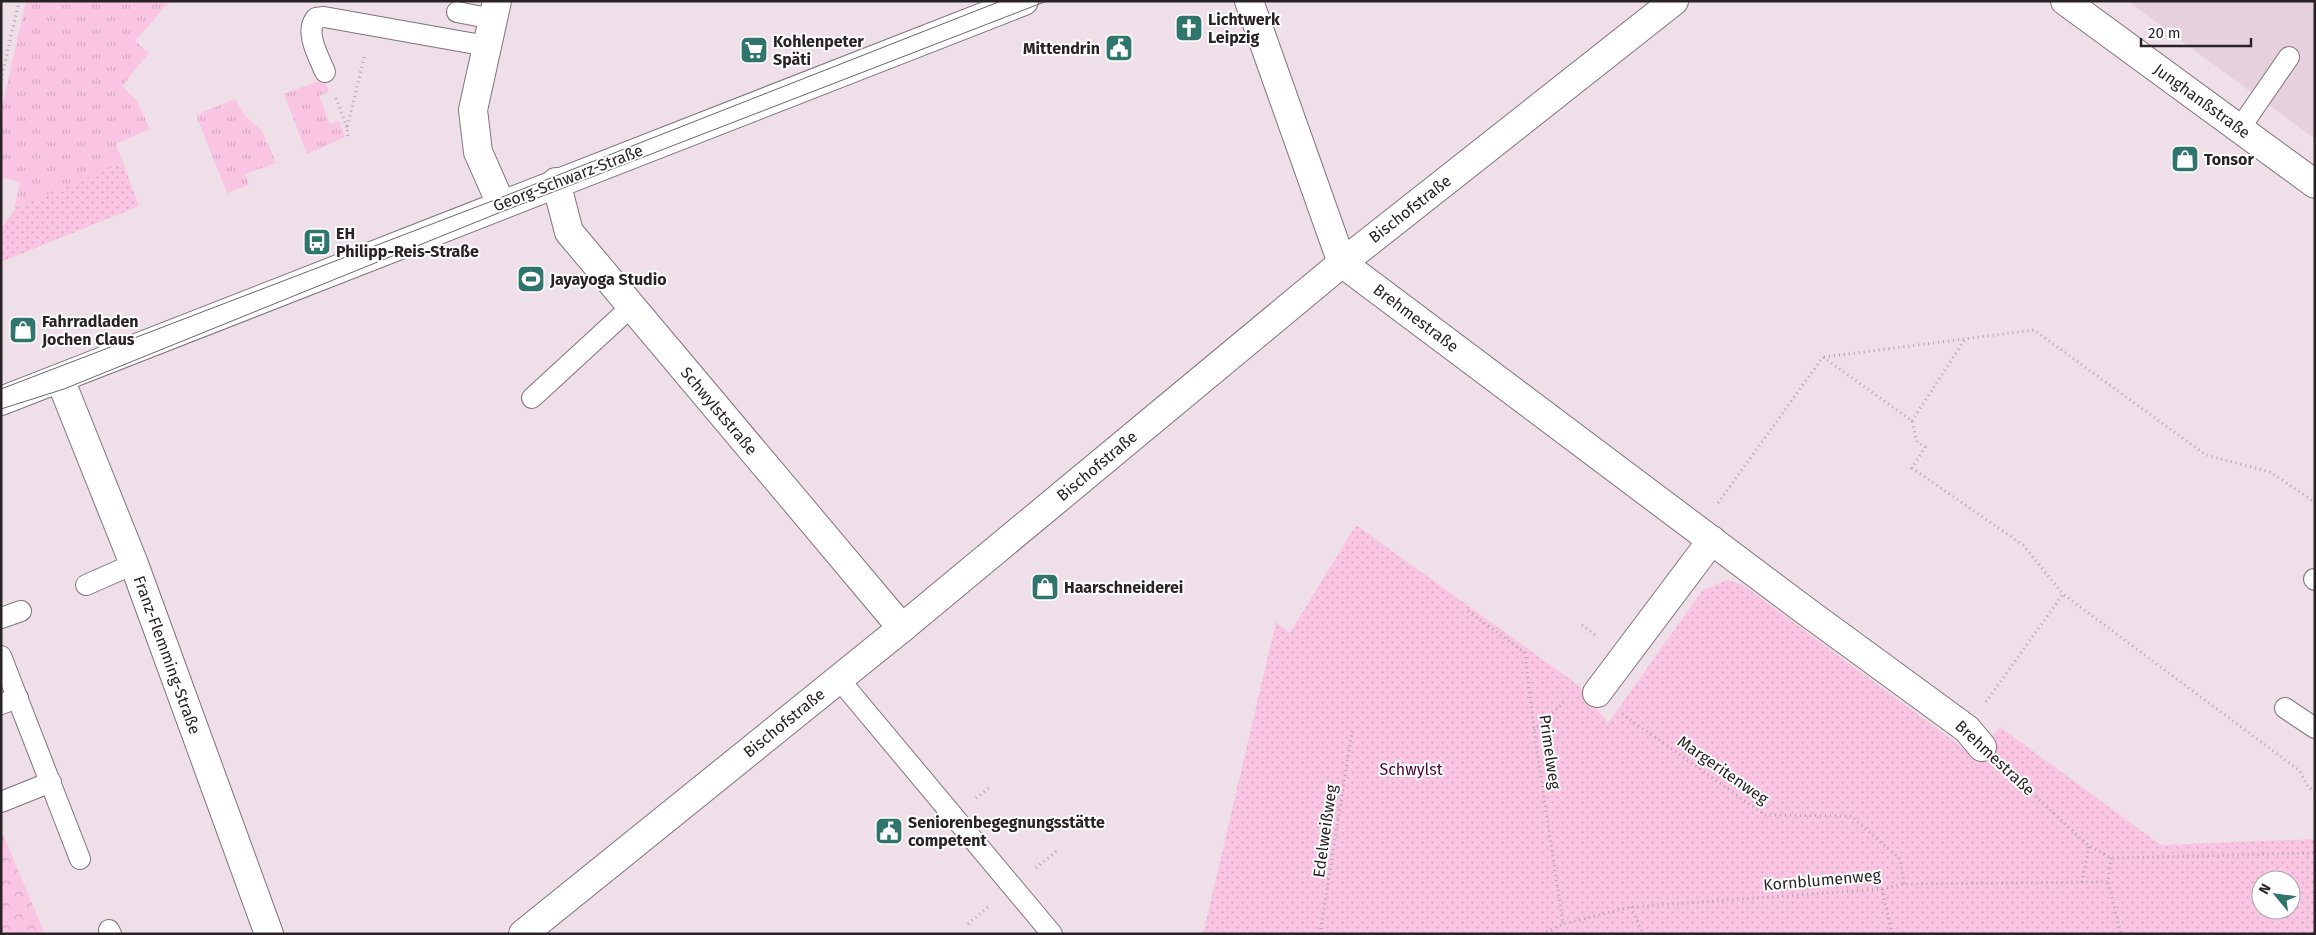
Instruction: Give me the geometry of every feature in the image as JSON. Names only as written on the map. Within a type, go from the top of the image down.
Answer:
[{"type":"street","name":"Georg-Schwarz-Straße","points":[[1,401],[556,182],[1024,1]]},
{"type":"street","points":[[1249,1],[1342,263]]},
{"type":"street","name":"Bischofstraße","points":[[523,934],[902,628],[1342,263],[1674,1]]},
{"type":"street","name":"Junghanßstraße","points":[[2065,1],[2315,184]]},
{"type":"street","points":[[495,10],[473,110],[478,152],[501,204]]},
{"type":"street","name":"Schwylststraße","points":[[556,182],[569,232],[902,628]]},
{"type":"street","name":"Brehmestraße","points":[[1342,263],[1974,738]]},
{"type":"street","name":"Franz-Flemming-Straße","points":[[60,379],[134,564],[269,934]]},
{"type":"street","points":[[1597,693],[1705,535]]},
{"type":"lane","points":[[457,12],[495,10]]},
{"type":"lane","points":[[325,72],[311,32],[311,23],[316,18],[324,17],[487,46]]},
{"type":"lane","points":[[2240,128],[2289,57]]},
{"type":"lane","points":[[532,398],[632,307]]},
{"type":"lane","points":[[86,585],[134,564]]},
{"type":"lane","points":[[1,618],[21,611]]},
{"type":"lane","points":[[1,656],[10,701],[51,782],[80,859]]},
{"type":"lane","points":[[838,678],[1052,934]]},
{"type":"lane","points":[[2285,708],[2315,728]]},
{"type":"lane","points":[[1,802],[51,782]]},
{"type":"path","points":[[1,80],[19,1]]},
{"type":"path","points":[[348,136],[347,128],[366,48]]},
{"type":"path","points":[[1705,535],[1823,357],[2034,330],[2206,455],[2270,472],[2313,501]]},
{"type":"path","points":[[1912,421],[1965,339]]},
{"type":"path","points":[[1823,357],[1912,421],[1917,442],[1925,447],[1912,468],[2023,545],[2063,594],[2300,771],[2308,787],[2315,792]]},
{"type":"path","points":[[1974,738],[2063,594]]},
{"type":"path","name":"Primelweg","points":[[1468,611],[1525,653],[1534,730],[1563,924]]},
{"type":"path","points":[[1534,730],[1579,688],[1597,693]]},
{"type":"path","name":"Margeritenweg","points":[[1597,693],[1617,710],[1765,815],[1851,816],[1900,859],[1904,884]]},
{"type":"path","name":"Edelweißweg","points":[[1320,934],[1352,731]]},
{"type":"path","name":"Brehmestraße","points":[[1974,738],[2089,846],[2111,858]]},
{"type":"path","points":[[2082,882],[2089,846]]},
{"type":"path","points":[[2121,934],[2108,882],[2111,858],[2315,853]]},
{"type":"path","name":"Kornblumenweg","points":[[1542,934],[1563,924],[1631,907],[1882,889],[1904,884],[2108,882]]},
{"type":"path","points":[[1882,889],[1892,934]]},
{"type":"path","points":[[1631,907],[1642,934]]},
{"type":"shaded area","points":[[2128,1],[2315,1],[2315,139],[2171,33]]},
{"type":"green space","points":[[26,1],[170,1],[135,41],[149,53],[122,86],[137,101],[150,129],[116,144],[123,163],[14,209],[20,182],[1,177],[1,111]]},
{"type":"green space","points":[[324,79],[329,92],[319,96],[330,124],[339,121],[345,137],[307,154],[284,94]]},
{"type":"green space","points":[[235,99],[246,117],[262,131],[276,163],[245,174],[249,185],[227,193],[196,115]]},
{"type":"green space","points":[[123,163],[139,206],[1,262],[1,228],[17,207]]},
{"type":"green space","name":"Schwylst","points":[[1356,525],[1578,685],[1608,723],[1702,591],[1727,580],[1743,585],[1974,756],[2000,727],[2161,845],[2315,839],[2315,934],[1203,934],[1276,622],[1290,633]]},
{"type":"green space","points":[[2,832],[45,934],[1,934]]},
{"type":"tram line","points":[[1,389],[492,201],[1001,1]]},
{"type":"tram line","points":[[1,409],[64,389],[496,214],[1047,1]]},
{"type":"place","name":"Lichtwerk Leipzig","points":[[1189,28]]},
{"type":"place","name":"Mittendrin","points":[[1119,48]]},
{"type":"place","name":"Kohlenpeter Späti","points":[[754,50]]},
{"type":"place","name":"Tonsor","points":[[2185,159]]},
{"type":"place","name":"EH Philipp-Reis-Straße","points":[[317,242]]},
{"type":"place","name":"Jayayoga Studio","points":[[531,279]]},
{"type":"place","name":"Fahrradladen Jochen Claus","points":[[23,330]]},
{"type":"place","name":"Haarschneiderei","points":[[1045,587]]},
{"type":"place","name":"Seniorenbegegnungsstätte competent","points":[[889,831]]}]
